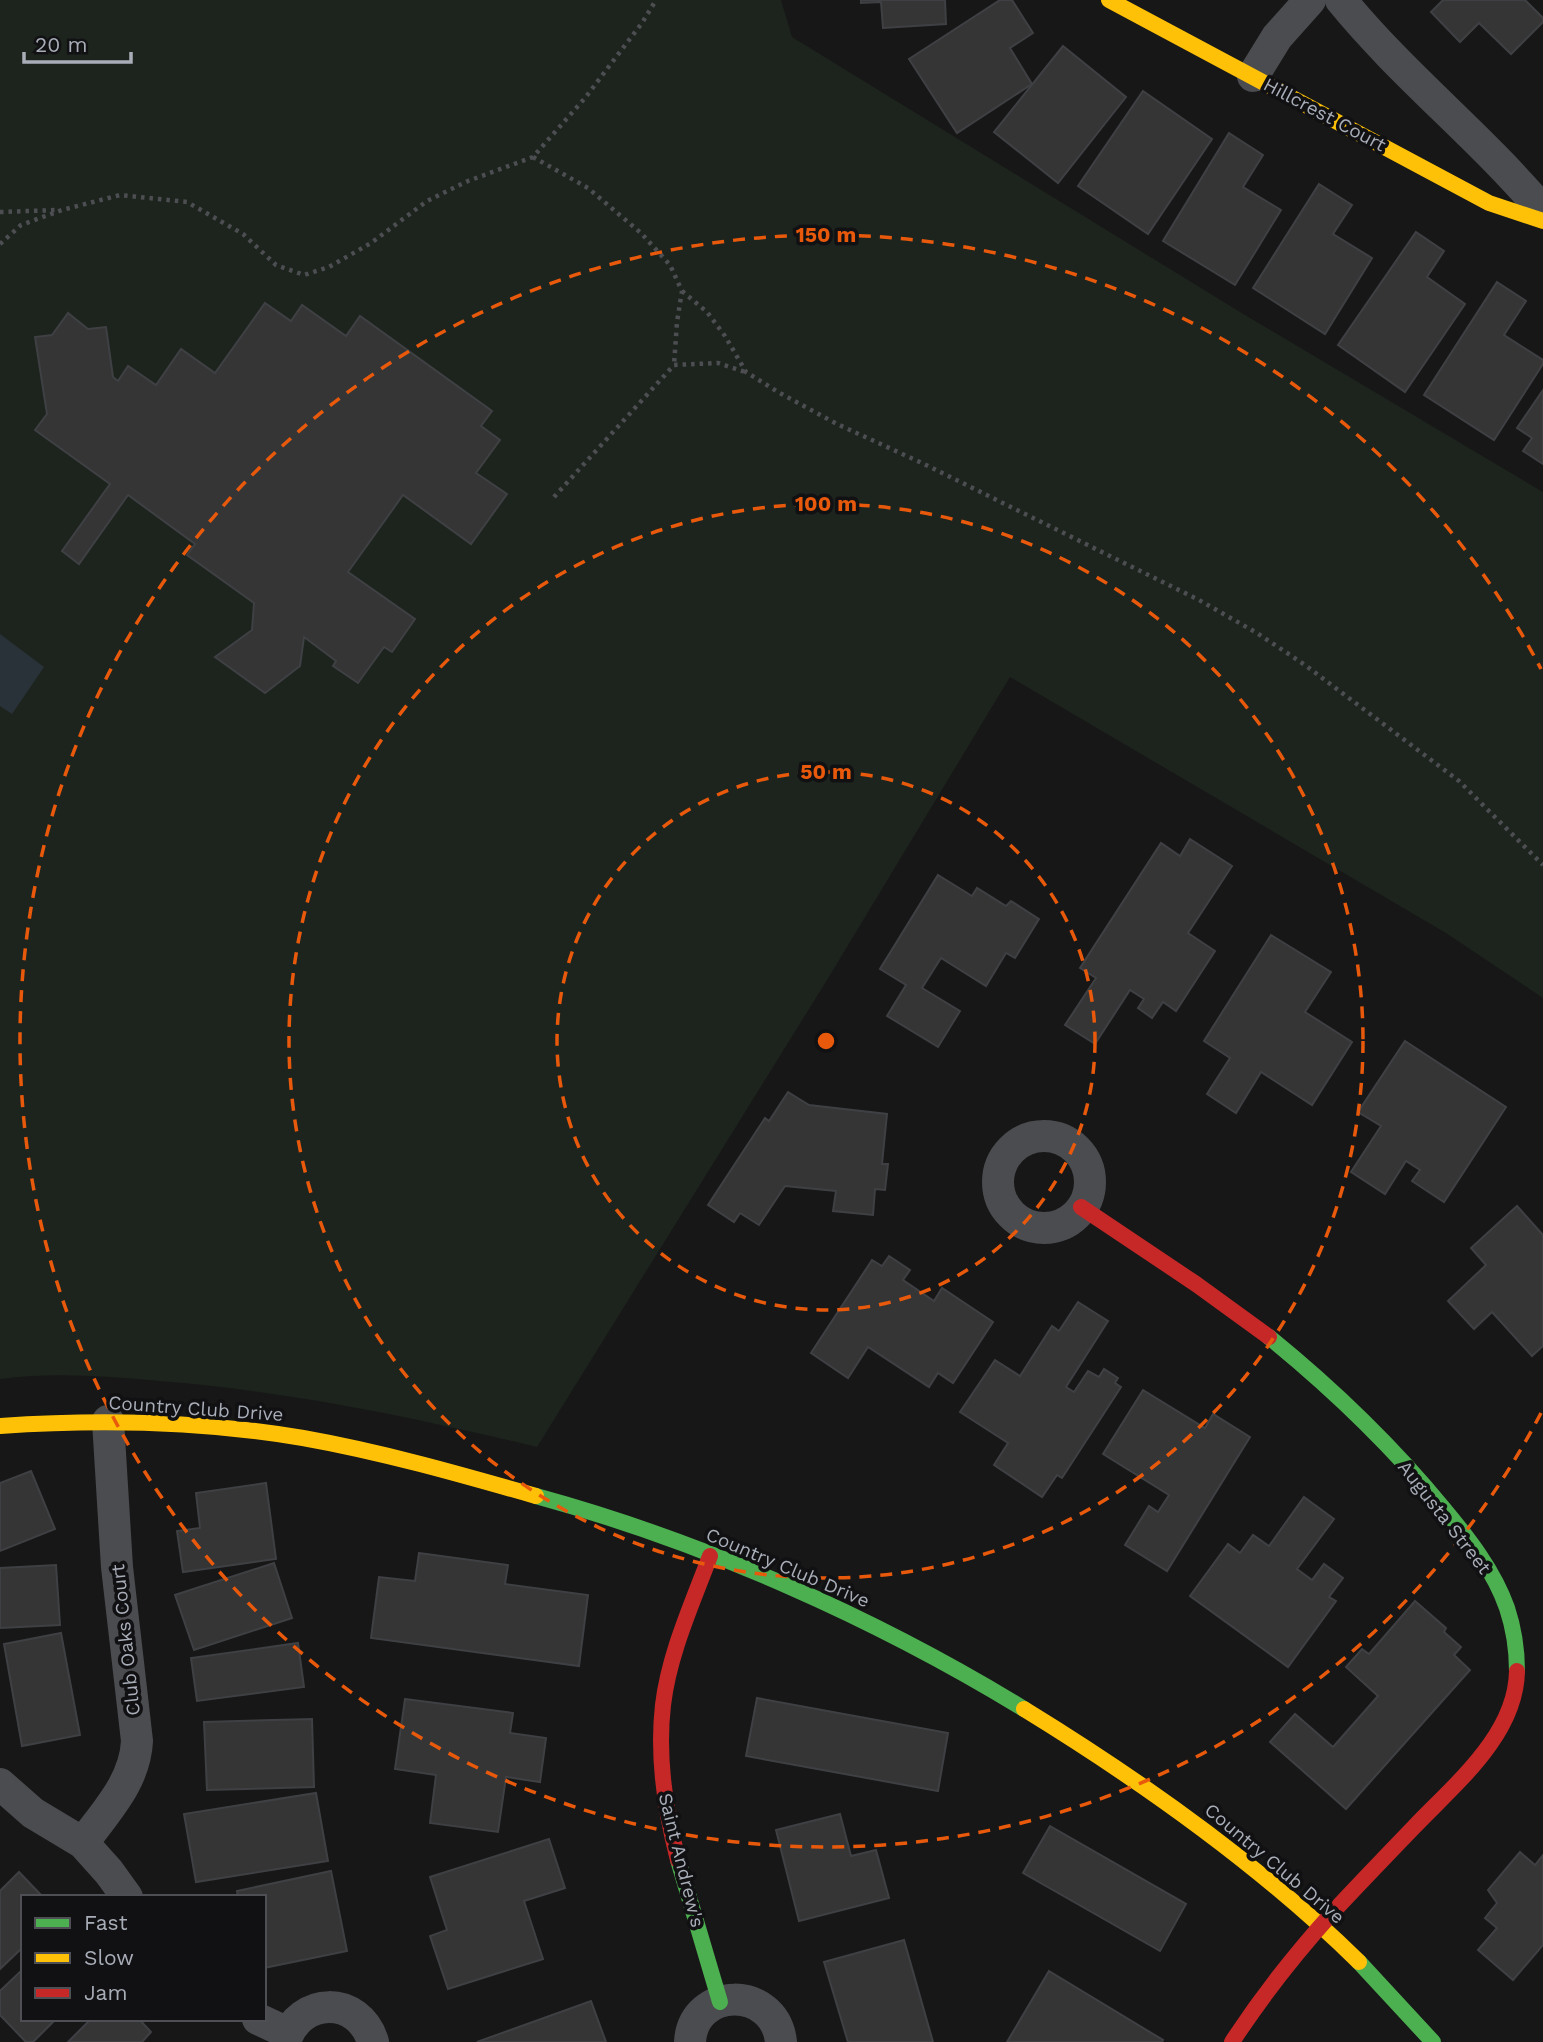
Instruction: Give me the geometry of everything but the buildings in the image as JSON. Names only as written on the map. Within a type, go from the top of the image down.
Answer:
[{"type":"street","name":"Hillcrest Court","points":[[1109,0],[1489,203],[1543,221]]},
{"type":"street","points":[[1254,76],[1277,37],[1310,0]]},
{"type":"street","points":[[1341,0],[1386,51],[1511,173],[1543,211]]},
{"type":"street","name":"Augusta Street","points":[[1082,1208],[1256,1327],[1358,1414],[1449,1516],[1492,1574],[1505,1601],[1513,1629],[1517,1680],[1502,1723],[1488,1746],[1320,1925],[1232,2042]]},
{"type":"street","name":"Country Club Drive","points":[[0,1426],[108,1421],[247,1430],[359,1450],[575,1507],[710,1556],[862,1620],[967,1674],[1034,1713],[1152,1791],[1250,1865],[1320,1925],[1391,1994],[1433,2042]]},
{"type":"street","name":"Club Oaks Court","points":[[83,1843],[129,1779],[136,1753],[117,1567],[108,1421]]},
{"type":"street","name":"Saint Andrew's","points":[[710,1556],[677,1646],[666,1686],[660,1751],[671,1831],[720,2002]]},
{"type":"street","points":[[0,1784],[33,1813],[83,1843],[126,1895]]},
{"type":"street","points":[[690,2042],[696,2022],[706,2010],[720,2002],[743,1999],[765,2010],[775,2022],[781,2042]]},
{"type":"street","points":[[261,2021],[286,2038],[297,2020],[310,2011],[333,2007],[356,2016],[366,2027],[373,2042]]},
{"type":"path","points":[[0,244],[21,225],[62,210],[120,195],[187,202],[243,234],[276,265],[304,275],[329,267],[371,243],[427,201],[468,181],[533,157],[585,99],[656,0]]},
{"type":"path","points":[[533,157],[588,188],[641,233],[670,265],[682,290],[707,312],[746,372]]},
{"type":"path","points":[[0,212],[62,210]]},
{"type":"path","points":[[554,497],[674,365],[682,290]]},
{"type":"path","points":[[674,365],[718,363],[746,372],[837,424],[1110,555],[1257,633],[1305,665],[1459,781],[1543,865]]},
{"type":"shaded area","points":[[0,0],[781,0],[792,37],[1240,312],[1543,492],[1543,998],[1446,933],[1010,677],[827,980],[537,1447],[444,1425],[302,1398],[208,1385],[100,1376],[60,1375],[0,1379]]},
{"type":"shaded area","points":[[0,634],[44,667],[12,714],[0,706]]},
{"type":"traffic: fast","points":[[1269,1337],[1316,1377],[1383,1441],[1471,1544],[1502,1594],[1515,1639],[1517,1671]]},
{"type":"traffic: fast","points":[[536,1496],[662,1536],[787,1586],[909,1644],[1024,1709]]},
{"type":"traffic: fast","points":[[678,1860],[720,2002]]},
{"type":"traffic: fast","points":[[1359,1962],[1433,2042]]},
{"type":"traffic: slow","points":[[1109,0],[1489,203],[1543,221]]},
{"type":"traffic: slow","points":[[0,1426],[114,1422],[265,1432],[391,1457],[536,1496]]},
{"type":"traffic: slow","points":[[1024,1709],[1199,1826],[1281,1891],[1359,1962]]},
{"type":"traffic: jam","points":[[1081,1207],[1269,1337]]},
{"type":"traffic: jam","points":[[678,1860],[663,1783],[663,1705],[670,1667],[710,1556]]},
{"type":"traffic: jam","points":[[1232,2042],[1267,1991],[1319,1927],[1480,1757],[1506,1716],[1514,1694],[1517,1671]]}]
